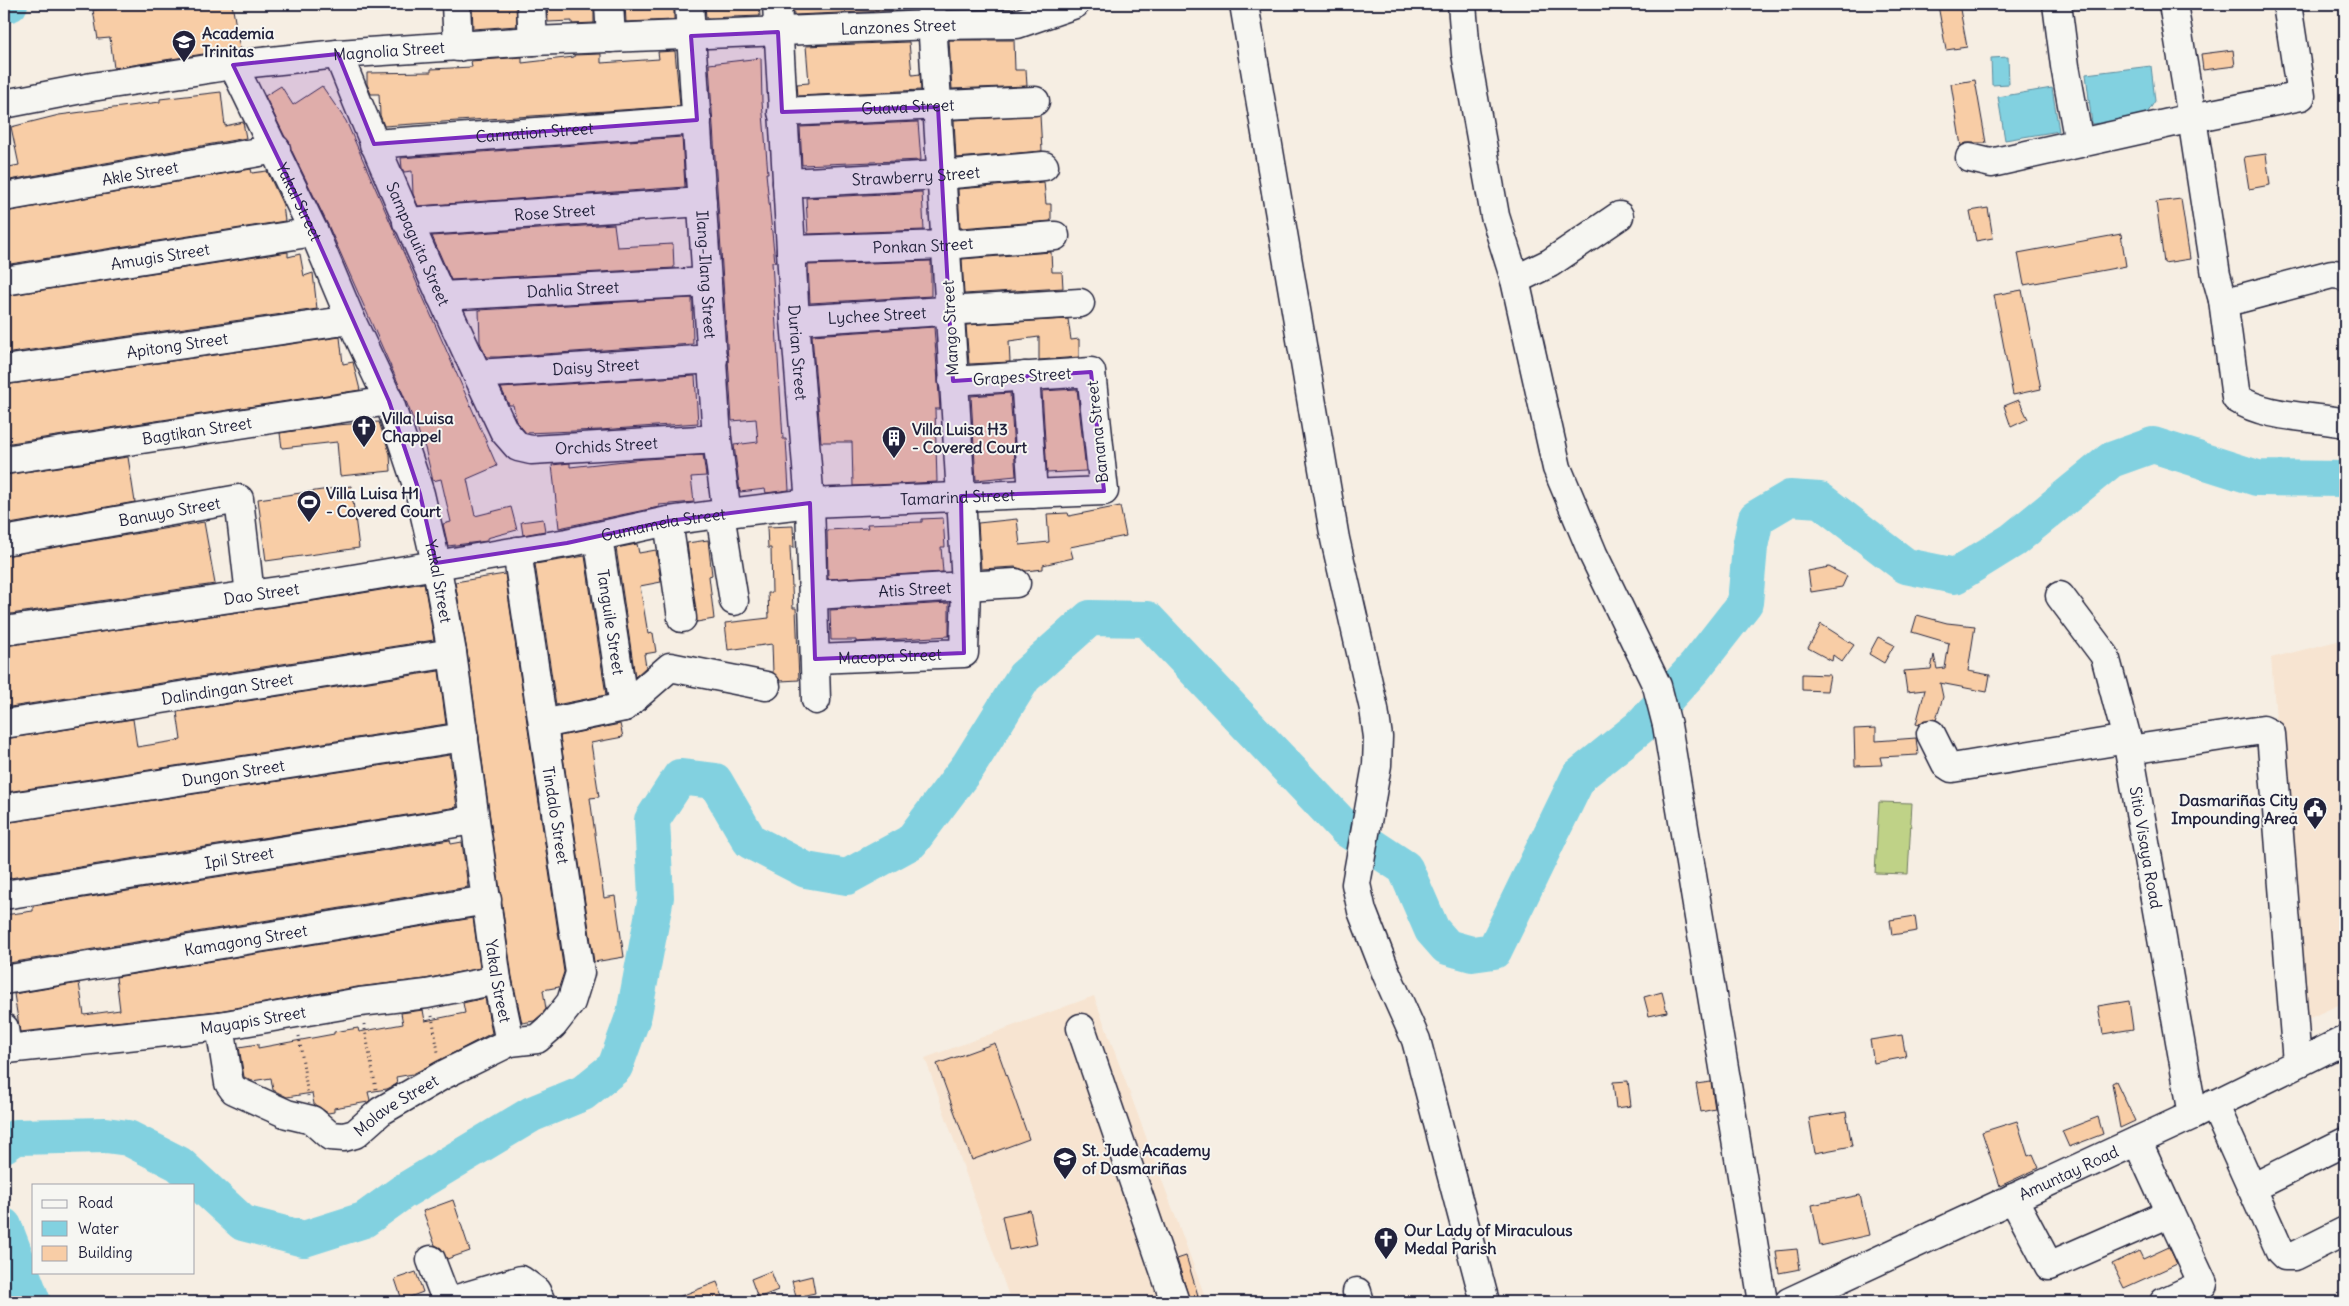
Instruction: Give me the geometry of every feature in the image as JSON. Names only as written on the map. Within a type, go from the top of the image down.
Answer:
[{"type":"street","points":[[456,4],[458,47]]},
{"type":"street","points":[[531,4],[533,42]]},
{"type":"street","points":[[609,4],[611,38]]},
{"type":"street","name":"Ilang-Ilang Street","points":[[689,4],[717,439],[723,514],[734,601]]},
{"type":"street","name":"Durian Street","points":[[777,4],[795,320],[810,503],[816,700]]},
{"type":"street","name":"Lanzones Street","points":[[778,32],[932,14],[1017,24],[1074,4]]},
{"type":"street","points":[[1244,4],[1335,539],[1374,709],[1378,737],[1377,764],[1356,884],[1362,911],[1387,975],[1416,1040],[1485,1302]]},
{"type":"street","points":[[1462,4],[1466,54],[1479,138],[1495,216],[1515,280],[1557,468],[1593,554],[1657,686],[1667,725],[1763,1302]]},
{"type":"street","points":[[2057,4],[2065,66],[2079,143]]},
{"type":"street","points":[[2173,4],[2216,275],[2223,300],[2236,398],[2246,404],[2274,412],[2345,423]]},
{"type":"street","points":[[1970,158],[1991,163],[2192,118],[2301,96],[2287,4]]},
{"type":"street","name":"Mango Street","points":[[932,14],[966,586],[964,653]]},
{"type":"street","name":"Magnolia Street","points":[[4,104],[92,87],[233,65],[338,54],[611,38],[778,32]]},
{"type":"street","name":"Sampaguita Street","points":[[338,54],[407,222],[504,431]]},
{"type":"street","name":"Yakal Street","points":[[233,65],[276,149],[351,320],[389,401],[420,494],[436,563],[452,653],[474,820],[498,980],[510,1042]]},
{"type":"street","name":"Guava Street","points":[[782,112],[938,107],[1035,101]]},
{"type":"street","name":"Carnation Street","points":[[374,144],[697,120]]},
{"type":"street","name":"Akle Street","points":[[4,197],[276,149]]},
{"type":"street","name":"Strawberry Street","points":[[787,183],[941,175],[1044,166]]},
{"type":"street","name":"Rose Street","points":[[407,222],[702,202]]},
{"type":"street","points":[[1515,280],[1550,263],[1620,216]]},
{"type":"street","name":"Amugis Street","points":[[4,281],[314,232]]},
{"type":"street","name":"Ponkan Street","points":[[792,250],[945,245],[1055,236]]},
{"type":"street","points":[[2223,300],[2238,299],[2332,274],[2345,277]]},
{"type":"street","name":"Dahlia Street","points":[[441,296],[707,282]]},
{"type":"street","name":"Lychee Street","points":[[795,320],[1080,303]]},
{"type":"street","name":"Apitong Street","points":[[4,370],[351,320]]},
{"type":"street","name":"Daisy Street","points":[[477,374],[713,359]]},
{"type":"street","name":"Grapes Street","points":[[953,381],[1091,372]]},
{"type":"street","name":"Banana Street","points":[[1091,372],[1104,491]]},
{"type":"street","points":[[1025,376],[1033,494]]},
{"type":"street","name":"Bagtikan Street","points":[[4,460],[389,401]]},
{"type":"street","name":"Orchids Street","points":[[504,431],[518,447],[531,450],[717,439]]},
{"type":"street","name":"Tamarind Street","points":[[810,503],[1104,491]]},
{"type":"street","name":"Banuyo Street","points":[[4,541],[239,499],[250,595]]},
{"type":"street","name":"Gumamela Street","points":[[517,551],[598,537],[668,521],[810,503]]},
{"type":"street","points":[[668,521],[682,618]]},
{"type":"street","name":"Tanguile Street","points":[[598,537],[624,708]]},
{"type":"street","name":"Dao Street","points":[[4,632],[250,595],[517,551]]},
{"type":"street","name":"Tindalo Street","points":[[510,1042],[537,1038],[553,1026],[571,1002],[580,973],[517,551]]},
{"type":"street","name":"Atis Street","points":[[814,595],[1016,583]]},
{"type":"street","name":"Sitio Visaya Road","points":[[2060,596],[2105,656],[2128,744],[2203,1110],[2252,1188],[2280,1250],[2286,1256],[2295,1256],[2345,1231]]},
{"type":"street","name":"Dalindingan Street","points":[[4,724],[452,653]]},
{"type":"street","name":"Macopa Street","points":[[815,659],[964,653]]},
{"type":"street","points":[[542,724],[624,708],[670,668],[766,686]]},
{"type":"street","points":[[1931,734],[1946,764],[1952,768],[2128,744],[2263,730],[2270,734],[2297,1063]]},
{"type":"street","name":"Dungon Street","points":[[4,808],[464,737]]},
{"type":"street","name":"Ipil Street","points":[[4,895],[474,820]]},
{"type":"street","name":"Kamagong Street","points":[[4,980],[486,900]]},
{"type":"street","name":"Mayapis Street","points":[[6,1039],[220,1026],[360,1002],[427,994],[498,980]]},
{"type":"street","name":"Molave Street","points":[[220,1026],[229,1083],[234,1090],[287,1114],[312,1120],[330,1136],[344,1137],[355,1134],[380,1111],[443,1075],[510,1042]]},
{"type":"street","points":[[1081,1028],[1175,1302]]},
{"type":"street","name":"Amuntay Road","points":[[1789,1302],[2203,1110],[2345,1040]]},
{"type":"street","points":[[2137,1141],[2203,1284],[2164,1302]]},
{"type":"street","points":[[2252,1188],[2345,1142]]},
{"type":"street","points":[[2013,1198],[2049,1266],[2170,1213]]},
{"type":"street","points":[[431,1260],[447,1302],[521,1280],[536,1292],[541,1302]]},
{"type":"path","points":[[427,994],[443,1075]]},
{"type":"path","points":[[360,1002],[380,1111]]},
{"type":"path","points":[[296,1013],[312,1120]]},
{"type":"highlighted area","points":[[778,32],[782,112],[938,107],[953,381],[1091,372],[1104,491],[961,496],[964,653],[815,659],[810,503],[668,521],[567,543],[436,563],[420,494],[389,401],[314,232],[233,65],[338,54],[374,144],[697,120],[691,36]]},
{"type":"shaded area","name":"Dasmariñas City Impounding Area","points":[[2345,639],[2345,1002],[2301,1022],[2271,658]]},
{"type":"shaded area","name":"St. Jude Academy of Dasmariñas","points":[[1094,996],[1207,1302],[1011,1302],[925,1058]]},
{"type":"green space","points":[[1879,802],[1912,803],[1908,874],[1875,873]]},
{"type":"water","points":[[2008,57],[2009,84],[1992,85],[1991,58]]},
{"type":"water","points":[[2151,66],[2155,101],[2144,118],[2092,124],[2086,74]]},
{"type":"water","points":[[2052,88],[2059,131],[2005,140],[1998,97]]},
{"type":"building","points":[[148,4],[232,4],[240,49],[230,50],[229,46],[229,50],[114,68],[110,38],[98,39],[93,10]]},
{"type":"building","points":[[472,4],[516,4],[517,26],[473,29]]},
{"type":"building","points":[[547,4],[594,4],[594,23],[572,24],[572,21],[548,22]]},
{"type":"building","points":[[625,4],[674,4],[674,20],[626,22]]},
{"type":"building","points":[[705,4],[759,4],[760,16],[706,18]]},
{"type":"building","points":[[793,4],[906,4],[907,10],[794,15]]},
{"type":"building","points":[[947,4],[1011,4],[1011,8],[947,9]]},
{"type":"building","points":[[1959,4],[1967,47],[1946,50],[1938,5]]},
{"type":"building","points":[[949,40],[1014,40],[1015,70],[1026,70],[1027,86],[952,89]]},
{"type":"building","points":[[909,42],[912,75],[920,74],[921,90],[798,96],[797,84],[809,83],[806,46]]},
{"type":"building","points":[[2233,50],[2235,66],[2203,70],[2201,54]]},
{"type":"building","points":[[675,51],[680,106],[384,126],[380,115],[379,94],[371,94],[367,84],[367,73],[431,72],[431,69],[472,67],[471,61],[522,57],[522,63],[574,57],[574,55],[601,54],[601,63],[659,59],[658,52]]},
{"type":"building","points":[[761,58],[762,102],[768,173],[766,173],[775,262],[772,262],[783,439],[786,439],[789,490],[766,493],[765,489],[740,492],[734,445],[758,442],[756,419],[732,421],[709,64]]},
{"type":"building","points":[[1975,80],[1986,143],[1966,143],[1961,146],[1951,84]]},
{"type":"building","points":[[281,86],[293,105],[322,86],[346,121],[497,466],[467,479],[475,516],[511,507],[517,530],[487,538],[487,541],[448,546],[443,524],[451,522],[441,479],[433,481],[425,448],[403,394],[328,225],[265,96]]},
{"type":"building","points":[[221,92],[225,126],[243,122],[246,138],[4,181],[4,168],[19,165],[11,127],[59,115],[160,102],[160,99]]},
{"type":"building","points":[[1040,115],[1042,151],[956,158],[954,120]]},
{"type":"building","points":[[918,122],[921,160],[802,165],[800,127]]},
{"type":"building","points":[[682,137],[685,187],[418,206],[413,194],[412,171],[404,172],[401,158]]},
{"type":"building","points":[[2266,154],[2270,185],[2249,189],[2244,157]]},
{"type":"building","points":[[251,169],[252,173],[267,171],[283,205],[285,221],[4,265],[4,212]]},
{"type":"building","points":[[1044,182],[1046,204],[1051,204],[1051,221],[960,228],[958,189]]},
{"type":"building","points":[[922,192],[924,230],[808,234],[806,198]]},
{"type":"building","points":[[2181,199],[2190,259],[2164,263],[2156,202]]},
{"type":"building","points":[[1988,208],[1993,238],[1976,241],[1970,211]]},
{"type":"building","points":[[614,224],[617,247],[673,244],[674,268],[451,280],[432,236]]},
{"type":"building","points":[[2121,234],[2126,266],[2024,285],[2018,253]]},
{"type":"building","points":[[288,252],[288,257],[300,254],[304,276],[313,273],[317,309],[4,354],[4,296]]},
{"type":"building","points":[[1051,252],[1052,272],[1062,272],[1063,288],[964,294],[962,259]]},
{"type":"building","points":[[931,261],[931,296],[810,303],[808,265]]},
{"type":"building","points":[[2022,290],[2041,389],[2013,395],[1994,295]]},
{"type":"building","points":[[692,298],[693,344],[486,357],[480,342],[479,310]]},
{"type":"building","points":[[1068,319],[1071,340],[1079,339],[1079,357],[1039,360],[1039,337],[1009,341],[1010,362],[969,364],[966,325]]},
{"type":"building","points":[[934,327],[940,409],[935,409],[937,482],[853,486],[852,442],[821,442],[812,335]]},
{"type":"building","points":[[340,337],[343,364],[353,362],[360,390],[4,444],[4,385]]},
{"type":"building","points":[[695,376],[698,423],[600,430],[526,433],[517,422],[513,405],[509,405],[501,388]]},
{"type":"building","points":[[1077,389],[1086,471],[1047,473],[1042,391]]},
{"type":"building","points":[[1010,393],[1016,476],[976,480],[971,396]]},
{"type":"building","points":[[2019,400],[2028,419],[2011,427],[2004,406]]},
{"type":"building","name":"Villa Luisa Chappel","points":[[379,422],[390,454],[391,471],[340,476],[337,442],[282,448],[280,433],[336,425]]},
{"type":"building","points":[[703,455],[706,476],[691,477],[694,502],[659,505],[659,507],[559,528],[552,465],[570,463],[570,467]]},
{"type":"building","points":[[128,457],[135,502],[4,525],[4,475]]},
{"type":"building","name":"Villa Luisa H1 - Covered Court","points":[[351,486],[359,548],[266,561],[258,499]]},
{"type":"building","points":[[1120,506],[1126,536],[1070,547],[1073,558],[1043,565],[1043,569],[1026,571],[1015,567],[981,569],[978,523],[1017,519],[1020,545],[1049,542],[1047,514],[1068,513],[1069,516]]},
{"type":"building","points":[[943,518],[945,547],[941,547],[943,572],[828,579],[827,530],[868,528],[867,524],[922,522],[922,519]]},
{"type":"building","points":[[543,519],[545,531],[523,535],[521,522]]},
{"type":"building","points":[[204,522],[215,584],[4,615],[4,556]]},
{"type":"building","points":[[793,526],[794,547],[790,547],[793,608],[796,608],[799,680],[781,681],[773,673],[772,644],[728,650],[725,623],[769,618],[768,593],[772,593],[771,548],[768,548],[767,527]]},
{"type":"building","points":[[708,540],[712,575],[709,576],[714,619],[697,622],[687,543]]},
{"type":"building","points":[[637,544],[639,553],[656,550],[661,582],[640,586],[648,634],[653,633],[656,652],[644,654],[646,667],[635,677],[616,548]]},
{"type":"building","points":[[585,556],[606,695],[556,705],[535,564]]},
{"type":"building","points":[[1829,567],[1847,576],[1842,587],[1811,592],[1808,571]]},
{"type":"building","points":[[505,574],[564,972],[559,987],[543,990],[546,1009],[542,1014],[534,1021],[522,1023],[512,977],[467,651],[455,582]]},
{"type":"building","points":[[424,583],[434,640],[4,708],[4,646],[301,603]]},
{"type":"building","points":[[949,603],[949,636],[856,642],[856,640],[831,640],[830,610]]},
{"type":"building","points":[[1917,615],[1947,623],[1975,626],[1968,671],[1990,675],[1987,692],[1940,683],[1943,697],[1936,720],[1924,720],[1918,725],[1916,724],[1925,690],[1907,692],[1904,671],[1931,669],[1934,655],[1937,669],[1945,668],[1949,643],[1912,632]]},
{"type":"building","points":[[1821,624],[1854,645],[1842,662],[1833,655],[1832,661],[1808,648]]},
{"type":"building","points":[[1878,637],[1894,645],[1884,663],[1869,654]]},
{"type":"building","points":[[439,671],[446,724],[7,792],[4,769],[4,739],[133,719],[137,747],[181,740],[177,712]]},
{"type":"building","points":[[1802,674],[1830,675],[1827,691],[1802,690]]},
{"type":"building","points":[[620,724],[623,737],[591,743],[599,797],[590,798],[604,898],[615,896],[624,957],[594,962],[560,736]]},
{"type":"building","points":[[1876,728],[1876,741],[1916,738],[1918,755],[1880,757],[1882,765],[1855,766],[1854,729]]},
{"type":"building","points":[[450,755],[457,807],[4,879],[4,823]]},
{"type":"building","points":[[450,840],[451,844],[462,842],[468,887],[6,962],[4,915],[33,911],[33,906]]},
{"type":"building","points":[[1915,916],[1917,931],[1892,935],[1890,920]]},
{"type":"building","points":[[473,918],[480,968],[425,979],[357,987],[218,1011],[20,1032],[14,994],[79,983],[84,1015],[120,1010],[116,977]]},
{"type":"building","points":[[1662,992],[1667,1012],[1649,1016],[1644,997]]},
{"type":"building","points":[[485,998],[492,1033],[413,1074],[396,1077],[397,1084],[387,1089],[368,1092],[370,1100],[368,1102],[334,1108],[334,1112],[328,1113],[314,1104],[312,1093],[287,1097],[273,1090],[271,1078],[252,1081],[244,1077],[239,1047],[258,1044],[258,1048],[358,1028],[359,1032],[403,1024],[401,1013],[423,1010],[425,1021],[465,1013],[463,1003]]},
{"type":"building","points":[[2129,1001],[2133,1029],[2103,1034],[2098,1006]]},
{"type":"building","points":[[1902,1035],[1906,1057],[1874,1063],[1870,1040]]},
{"type":"building","points":[[995,1043],[1029,1139],[972,1160],[937,1064]]},
{"type":"building","points":[[1628,1081],[1631,1106],[1616,1108],[1613,1082]]},
{"type":"building","points":[[2116,1081],[2135,1121],[2120,1128],[2112,1083]]},
{"type":"building","points":[[1711,1082],[1715,1109],[1701,1112],[1696,1084]]},
{"type":"building","points":[[1846,1112],[1852,1146],[1815,1153],[1809,1118]]},
{"type":"building","points":[[2098,1117],[2103,1134],[2069,1147],[2062,1131]]},
{"type":"building","points":[[2017,1121],[2028,1156],[2033,1154],[2039,1168],[2000,1186],[1982,1132]]},
{"type":"building","points":[[1860,1195],[1869,1235],[1820,1246],[1812,1205]]},
{"type":"building","points":[[453,1200],[470,1251],[447,1259],[441,1248],[435,1245],[423,1211]]},
{"type":"building","points":[[1030,1210],[1037,1244],[1009,1250],[1002,1216]]},
{"type":"building","points":[[2169,1247],[2177,1264],[2124,1288],[2112,1264],[2139,1251],[2143,1259]]},
{"type":"building","points":[[1797,1249],[1800,1269],[1779,1273],[1776,1251]]},
{"type":"building","points":[[1186,1256],[1200,1302],[1190,1302],[1177,1259]]},
{"type":"building","points":[[771,1271],[778,1290],[758,1298],[751,1279]]},
{"type":"building","points":[[416,1272],[423,1292],[402,1300],[395,1279]]},
{"type":"building","points":[[812,1276],[815,1293],[796,1297],[792,1281]]},
{"type":"building","points":[[717,1282],[725,1302],[668,1302],[668,1301]]},
{"type":"waterway","points":[[4,5],[10,4]]},
{"type":"waterway","points":[[4,1145],[16,1137],[106,1135],[128,1138],[179,1164],[243,1223],[304,1239],[364,1220],[404,1191],[532,1114],[583,1093],[615,1067],[634,1014],[656,897],[652,820],[680,777],[715,781],[750,841],[806,870],[847,877],[911,842],[969,765],[1024,677],[1090,618],[1147,619],[1346,829],[1405,868],[1432,930],[1447,947],[1472,954],[1494,951],[1579,776],[1640,727],[1695,667],[1745,603],[1750,547],[1756,518],[1790,498],[1820,500],[1906,566],[1955,576],[2013,540],[2111,460],[2153,445],[2257,478],[2345,479]]},
{"type":"waterway","points":[[4,1226],[33,1302]]},
{"type":"place","name":"Academia Trinitas","points":[[184,63]]},
{"type":"place","name":"Villa Luisa Chappel","points":[[364,448]]},
{"type":"place","name":"Villa Luisa H3 - Covered Court","points":[[894,459]]},
{"type":"place","name":"Villa Luisa H1 - Covered Court","points":[[309,523]]},
{"type":"place","name":"Dasmariñas City Impounding Area","points":[[2315,830]]},
{"type":"place","name":"St. Jude Academy of Dasmariñas","points":[[1065,1180]]},
{"type":"place","name":"Our Lady of Miraculous Medal Parish","points":[[1386,1260]]}]
